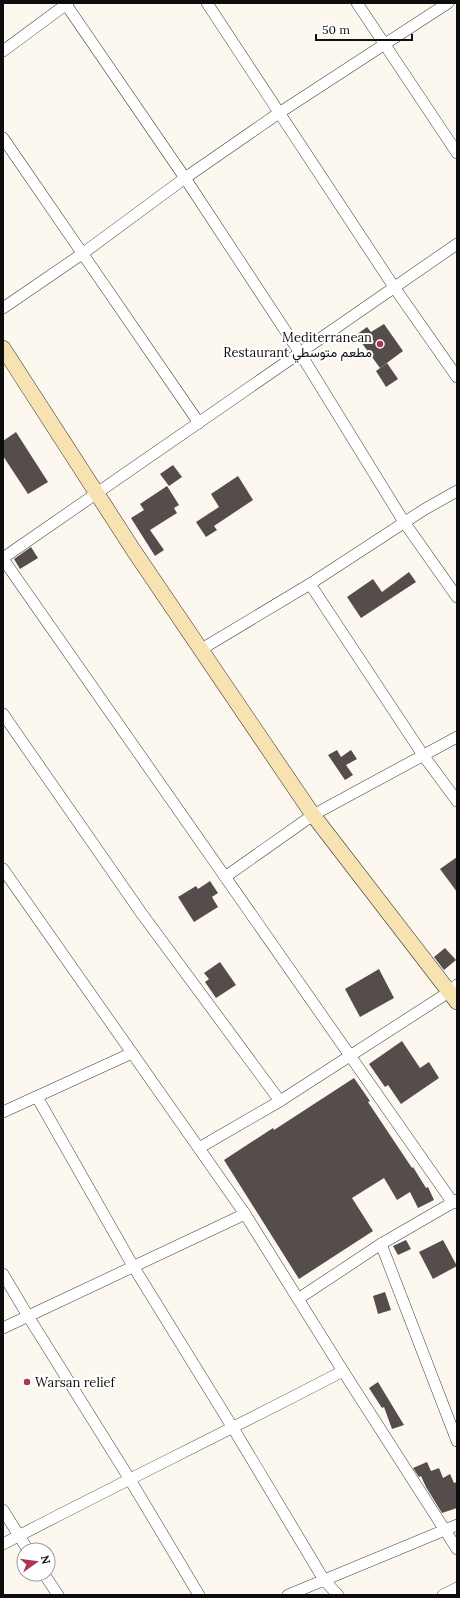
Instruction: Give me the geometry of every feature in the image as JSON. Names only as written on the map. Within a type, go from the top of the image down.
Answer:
[{"type":"street","points":[[207,3],[394,287],[457,377]]},
{"type":"street","points":[[357,3],[457,153]]},
{"type":"street","points":[[3,308],[82,254],[185,178],[279,112],[448,3]]},
{"type":"street","points":[[3,51],[66,4],[185,178],[300,353],[404,522],[457,597]]},
{"type":"street","points":[[3,138],[199,423]]},
{"type":"street","points":[[298,1299],[381,1244],[455,1201],[350,1056],[3,558],[457,244]]},
{"type":"street","points":[[3,348],[200,650],[313,814],[454,993],[350,1056],[280,1101],[199,1148]]},
{"type":"street","points":[[200,650],[310,584],[404,522],[457,491]]},
{"type":"street","points":[[310,584],[423,755],[457,801]]},
{"type":"street","points":[[3,714],[42,768],[142,914],[280,1101]]},
{"type":"street","points":[[225,877],[313,814],[457,737]]},
{"type":"street","points":[[3,869],[245,1214],[457,1549]]},
{"type":"street","points":[[3,1112],[132,1053]]},
{"type":"street","points":[[37,1097],[133,1266],[233,1428],[324,1580],[338,1595]]},
{"type":"street","points":[[3,1328],[245,1214]]},
{"type":"street","points":[[381,1244],[457,1441]]},
{"type":"street","points":[[3,1274],[129,1478],[199,1595]]},
{"type":"street","points":[[3,1544],[129,1478],[233,1428],[343,1371]]},
{"type":"street","points":[[3,1510],[22,1542]]},
{"type":"street","points":[[288,1595],[457,1525]]},
{"type":"street","points":[[49,1582],[58,1595]]},
{"type":"street","points":[[443,1595],[457,1588]]},
{"type":"building","points":[[384,324],[403,351],[380,368],[356,335],[367,327],[371,332]]},
{"type":"building","points":[[387,363],[398,379],[386,387],[376,371]]},
{"type":"building","points":[[16,432],[48,482],[28,494],[3,456],[3,441]]},
{"type":"building","points":[[173,465],[182,477],[169,486],[160,474]]},
{"type":"building","points":[[238,476],[253,500],[214,526],[217,530],[206,537],[196,522],[219,507],[211,494]]},
{"type":"building","points":[[167,486],[179,505],[174,508],[177,513],[150,530],[164,550],[155,556],[131,518],[144,510],[140,504]]},
{"type":"building","points":[[31,547],[38,558],[20,569],[14,559]]},
{"type":"building","points":[[409,572],[416,582],[361,618],[347,597],[373,579],[382,592]]},
{"type":"building","points":[[337,750],[341,757],[351,750],[357,759],[346,765],[353,775],[345,780],[328,755]]},
{"type":"building","points":[[457,857],[457,892],[440,869]]},
{"type":"building","points":[[210,881],[218,893],[212,897],[218,907],[194,922],[178,897],[196,886],[198,889]]},
{"type":"building","points":[[445,948],[456,960],[444,970],[434,957]]},
{"type":"building","points":[[220,962],[236,985],[216,998],[205,982],[209,979],[204,973]]},
{"type":"building","points":[[379,969],[394,998],[360,1017],[345,989]]},
{"type":"building","points":[[402,1041],[420,1068],[429,1062],[439,1078],[401,1104],[388,1085],[385,1087],[369,1064]]},
{"type":"building","points":[[354,1078],[370,1101],[368,1102],[412,1168],[413,1167],[426,1188],[428,1187],[434,1200],[418,1208],[410,1192],[397,1200],[384,1178],[352,1198],[373,1231],[299,1279],[224,1160],[273,1128],[274,1130]]},
{"type":"building","points":[[406,1240],[411,1249],[398,1255],[393,1246]]},
{"type":"building","points":[[443,1240],[457,1266],[433,1279],[419,1252]]},
{"type":"building","points":[[385,1292],[391,1310],[378,1314],[373,1296]]},
{"type":"building","points":[[378,1382],[404,1425],[392,1429],[384,1407],[382,1408],[369,1388]]},
{"type":"building","points":[[427,1462],[431,1471],[439,1468],[443,1478],[450,1474],[454,1483],[457,1482],[457,1508],[442,1513],[421,1476],[419,1477],[413,1468]]},
{"type":"place","name":"Mediterranean Restaurant مطعم متوسطي","points":[[380,344]]},
{"type":"place","name":"Warsan relief","points":[[27,1382]]}]
